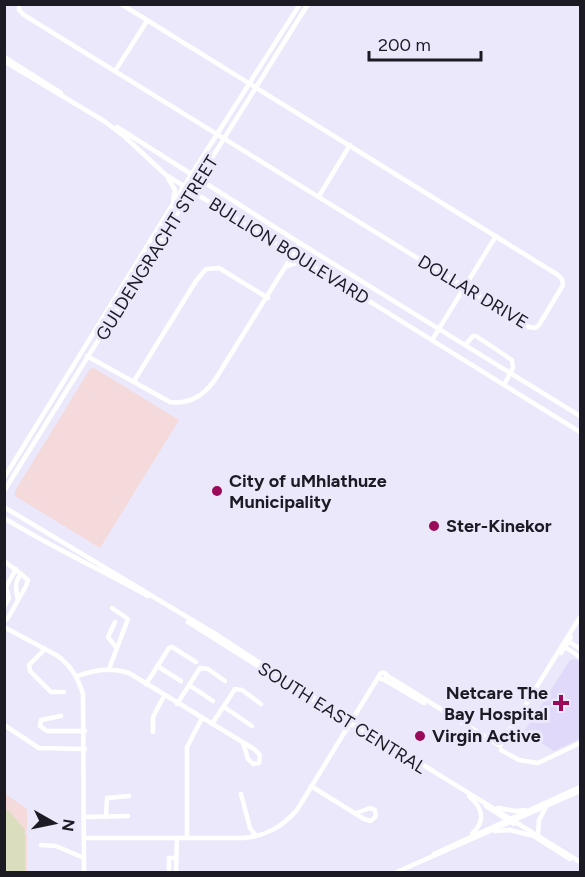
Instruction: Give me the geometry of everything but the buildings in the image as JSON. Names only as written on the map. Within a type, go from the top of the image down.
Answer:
[{"type":"street","name":"DOLLAR DRIVE","points":[[19,4],[19,10],[24,15],[223,140],[319,196],[529,327],[537,327],[563,285],[558,275],[121,4]]},
{"type":"street","name":"GULDENGRACHT STREET","points":[[4,478],[191,174],[300,4]]},
{"type":"street","name":"GULDENGRACHT STREET","points":[[4,491],[308,4]]},
{"type":"street","points":[[115,71],[147,21]]},
{"type":"street","name":"BULLION BOULEVARD","points":[[4,59],[580,416]]},
{"type":"street","name":"BULLION BOULEVARD","points":[[4,59],[104,121],[166,175],[580,432]]},
{"type":"street","points":[[319,196],[350,145]]},
{"type":"street","points":[[166,175],[175,190],[171,209]]},
{"type":"street","points":[[432,340],[496,236]]},
{"type":"street","points":[[82,352],[170,402],[183,402],[202,395],[212,385],[300,243]]},
{"type":"street","points":[[286,266],[296,263],[310,264]]},
{"type":"street","points":[[134,381],[196,281],[206,269],[219,268],[268,298]]},
{"type":"street","points":[[465,344],[474,336],[512,360],[511,373],[504,385]]},
{"type":"street","points":[[4,507],[106,570]]},
{"type":"street","points":[[4,518],[60,551],[106,570]]},
{"type":"street","points":[[4,561],[28,580],[4,621]]},
{"type":"street","points":[[4,607],[9,598],[5,587],[16,569]]},
{"type":"street","name":"SOUTH EAST CENTRAL","points":[[106,570],[352,722],[495,807],[511,820]]},
{"type":"street","points":[[18,600],[16,579],[21,574]]},
{"type":"street","points":[[109,669],[128,619],[112,608]]},
{"type":"street","points":[[502,749],[580,617]]},
{"type":"street","points":[[115,622],[108,636],[116,647]]},
{"type":"street","points":[[567,640],[580,622]]},
{"type":"street","points":[[4,627],[66,662],[77,676],[83,694],[84,873]]},
{"type":"street","points":[[567,640],[580,649]]},
{"type":"street","points":[[502,749],[506,738],[564,646]]},
{"type":"street","points":[[564,646],[580,657]]},
{"type":"street","points":[[146,684],[170,647],[196,662]]},
{"type":"street","points":[[45,649],[29,665],[30,672],[51,692],[64,692]]},
{"type":"street","points":[[158,666],[181,681]]},
{"type":"street","points":[[177,704],[202,667],[225,681]]},
{"type":"street","points":[[77,676],[99,669],[129,673],[258,752],[261,757],[259,763],[253,764],[249,761],[243,743]]},
{"type":"street","points":[[84,838],[243,838],[274,830],[297,810],[373,686],[383,677],[524,761],[538,763],[580,743]]},
{"type":"street","points":[[189,685],[213,701]]},
{"type":"street","points":[[212,724],[236,689],[242,690],[261,704]]},
{"type":"street","points":[[153,732],[153,717],[164,696]]},
{"type":"street","points":[[224,707],[252,726]]},
{"type":"street","points":[[61,716],[42,720],[40,726],[47,731],[85,731]]},
{"type":"street","points":[[187,838],[187,747],[202,718]]},
{"type":"street","name":"SOUTH EAST CENTRAL","points":[[352,722],[580,863]]},
{"type":"street","points":[[4,725],[39,748],[85,749]]},
{"type":"street","points":[[311,786],[356,813]]},
{"type":"street","points":[[396,873],[467,838],[580,789]]},
{"type":"street","points":[[410,866],[491,831],[529,809],[580,789]]},
{"type":"street","points":[[241,794],[250,828],[256,836]]},
{"type":"street","points":[[106,817],[107,798],[129,796]]},
{"type":"street","points":[[467,838],[479,826],[482,816],[479,806],[469,796]]},
{"type":"street","points":[[491,831],[510,830],[536,836],[539,820],[547,805]]},
{"type":"street","points":[[495,807],[515,811],[529,809]]},
{"type":"street","points":[[84,817],[128,816]]},
{"type":"street","points":[[176,873],[177,838]]},
{"type":"street","points":[[41,845],[61,848],[84,858]]},
{"type":"street","points":[[169,873],[169,858],[176,858]]},
{"type":"shaded area","points":[[94,368],[179,420],[100,548],[15,496],[15,491],[90,369]]},
{"type":"shaded area","name":"Netcare The Bay Hospital","points":[[575,659],[580,662],[580,737],[554,751],[524,732],[570,660]]},
{"type":"shaded area","points":[[4,793],[27,809],[27,872],[5,872]]},
{"type":"green space","points":[[5,808],[25,830],[25,872],[5,872]]},
{"type":"place","name":"City of uMhlathuze Municipality","points":[[217,491]]},
{"type":"place","name":"Ster-Kinekor","points":[[434,526]]},
{"type":"place","name":"Netcare The Bay Hospital","points":[[561,703]]},
{"type":"place","name":"Virgin Active","points":[[420,736]]}]
